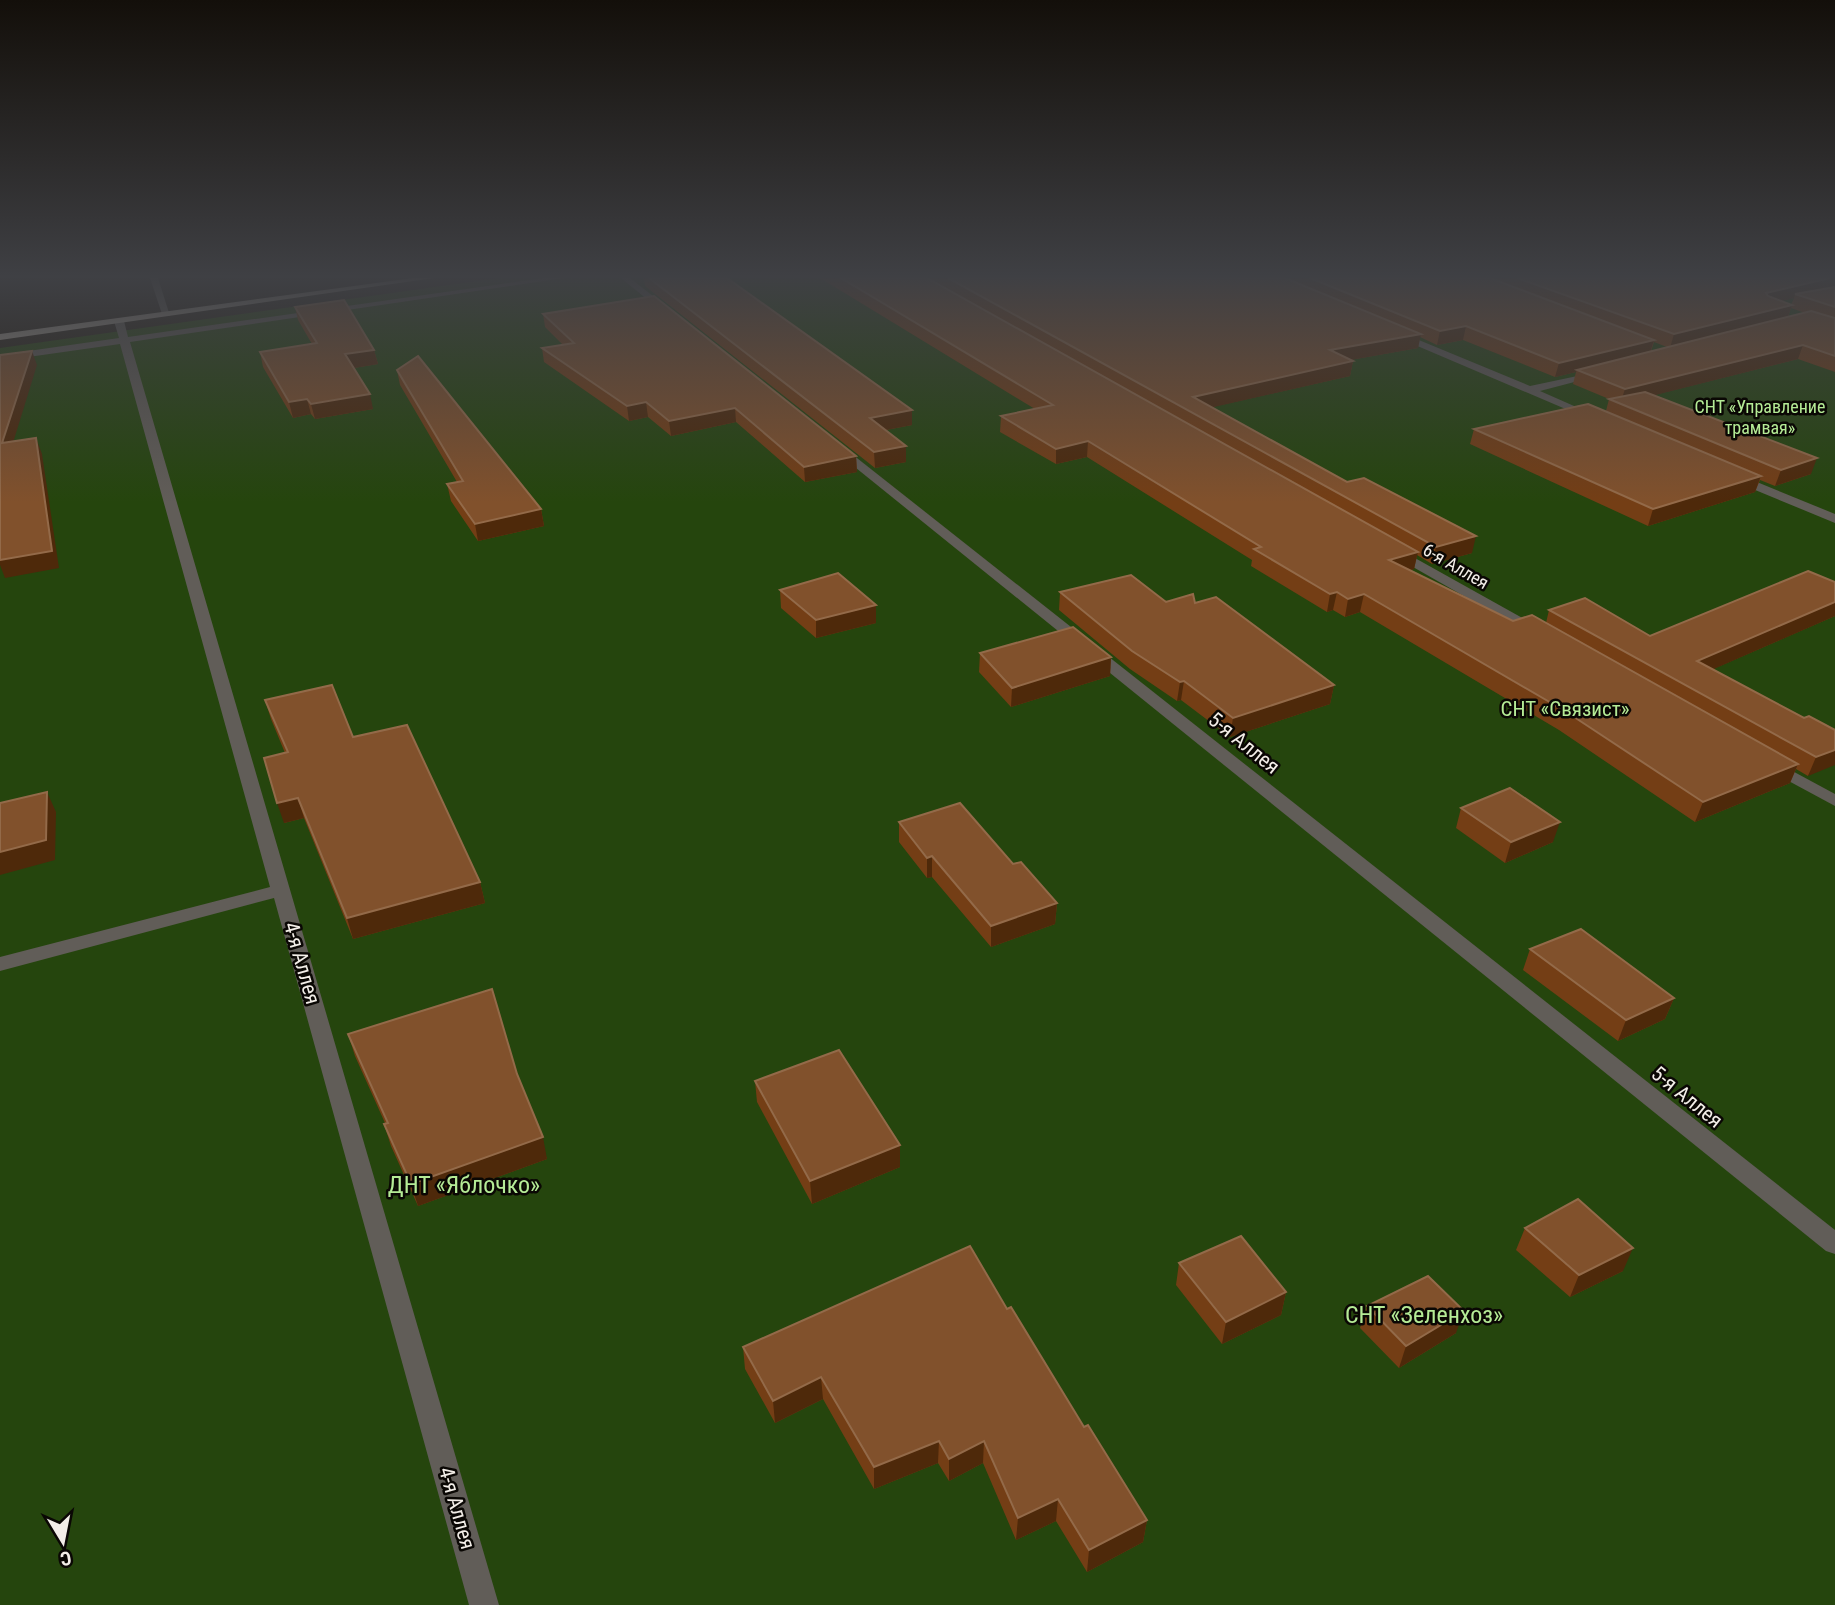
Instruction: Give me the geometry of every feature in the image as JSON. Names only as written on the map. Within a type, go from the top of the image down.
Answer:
[{"type":"lane","points":[[0,358],[23,353]]},
{"type":"lane","name":"4-я Аллея","points":[[128,353],[484,1605]]},
{"type":"lane","points":[[1442,353],[1604,422]]},
{"type":"lane","points":[[1530,390],[1606,370]]},
{"type":"lane","name":"5-я Аллея","points":[[821,434],[1835,1244]]},
{"type":"lane","points":[[1728,474],[1835,519]]},
{"type":"lane","points":[[1815,511],[1835,504]]},
{"type":"lane","name":"6-я Аллея","points":[[1386,546],[1544,636]]},
{"type":"lane","points":[[1762,760],[1835,801]]},
{"type":"lane","points":[[0,964],[281,890]]},
{"type":"green space","points":[[0,353],[1835,353],[1835,1605],[0,1605]]},
{"type":"building","points":[[31,353],[2,443],[36,438],[52,551],[0,560],[0,355]]},
{"type":"building","points":[[261,353],[353,353],[345,354],[370,394],[311,404],[307,399],[289,402]]},
{"type":"building","points":[[549,353],[726,353],[856,456],[804,467],[735,408],[669,421],[646,402],[627,406]]},
{"type":"building","points":[[746,353],[832,353],[912,410],[870,418],[906,446],[874,452]]},
{"type":"building","points":[[966,353],[1061,353],[1418,552],[1389,560],[1513,621],[1532,615],[1798,764],[1703,802],[1565,711],[1364,594],[1348,599],[1337,592],[1330,594],[1254,549],[1261,547],[1088,441],[1056,449],[1001,416],[1053,405]]},
{"type":"building","points":[[1084,353],[1336,353],[1353,361],[1193,397],[1347,482],[1364,478],[1476,536],[1436,547]]},
{"type":"building","points":[[1534,353],[1601,353],[1559,363]]},
{"type":"building","points":[[1645,353],[1771,353],[1625,389],[1577,370]]},
{"type":"building","points":[[418,356],[541,509],[475,524],[447,484],[463,481],[397,370]]},
{"type":"building","points":[[1645,392],[1817,458],[1781,470],[1609,399]]},
{"type":"building","points":[[1588,404],[1761,476],[1653,509],[1474,429]]},
{"type":"building","points":[[1808,571],[1835,582],[1835,602],[1697,661],[1804,718],[1809,716],[1835,730],[1835,750],[1816,757],[1549,610],[1585,598],[1650,636]]},
{"type":"building","points":[[838,573],[876,605],[816,620],[780,590]]},
{"type":"building","points":[[1131,575],[1166,602],[1193,594],[1195,603],[1216,597],[1334,685],[1233,718],[1184,681],[1180,682],[1132,651],[1060,592]]},
{"type":"building","points":[[1073,627],[1111,657],[1012,688],[980,653]]},
{"type":"building","points":[[332,685],[353,737],[407,725],[480,882],[347,918],[298,798],[277,803],[264,758],[288,752],[265,700]]},
{"type":"building","points":[[1510,788],[1560,822],[1511,842],[1461,808]]},
{"type":"building","points":[[47,792],[46,840],[0,852],[0,803]]},
{"type":"building","points":[[960,803],[1013,864],[1021,862],[1057,903],[991,926],[932,856],[927,858],[899,822]]},
{"type":"building","points":[[1581,929],[1674,998],[1626,1020],[1530,949]]},
{"type":"building","points":[[492,989],[517,1074],[543,1137],[411,1184],[384,1124],[388,1123],[348,1034]]},
{"type":"building","points":[[839,1050],[900,1145],[810,1181],[755,1081]]},
{"type":"building","points":[[1578,1199],[1633,1248],[1579,1275],[1525,1228]]},
{"type":"building","points":[[1241,1236],[1286,1292],[1226,1322],[1179,1263]]},
{"type":"building","points":[[970,1246],[1007,1309],[1011,1307],[1084,1427],[1088,1425],[1147,1520],[1089,1550],[1058,1499],[1018,1518],[984,1441],[949,1459],[939,1441],[874,1467],[821,1377],[773,1401],[743,1347]]},
{"type":"building","points":[[1428,1276],[1464,1311],[1406,1346],[1367,1306]]},
{"type":"park label","name":"СНТ «Управление трамвая»","points":[[1760,416]]},
{"type":"park label","name":"СНТ «Связист»","points":[[1565,709]]},
{"type":"park label","name":"ДНТ «Яблочко»","points":[[464,1185]]},
{"type":"park label","name":"СНТ «Зеленхоз»","points":[[1424,1315]]}]
